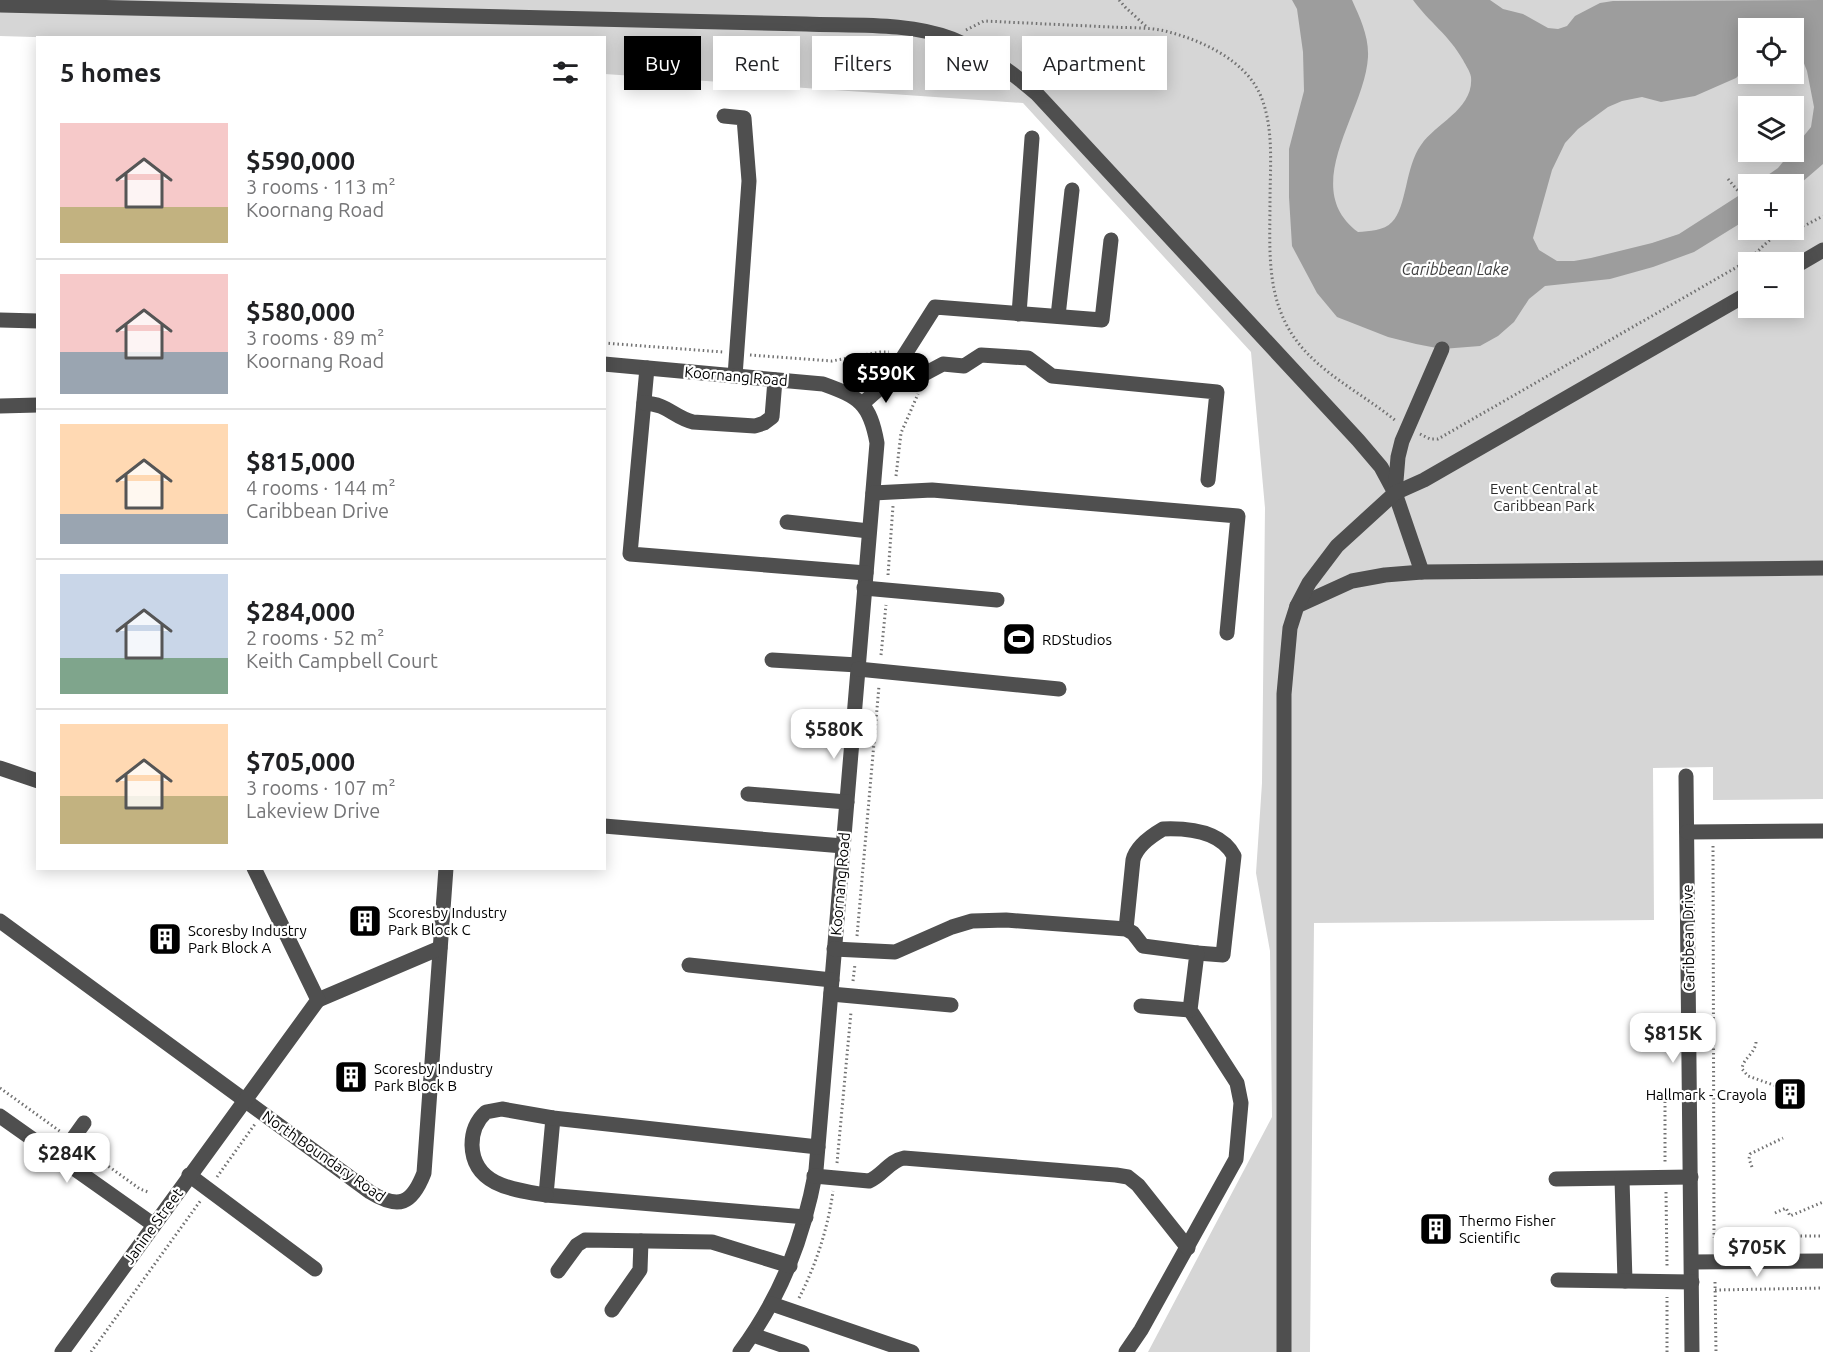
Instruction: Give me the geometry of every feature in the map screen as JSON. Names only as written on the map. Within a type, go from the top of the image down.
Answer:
[{"type":"street","points":[[0,5],[248,12],[285,5],[904,28],[939,36]]},
{"type":"street","points":[[1010,72],[1036,94],[1381,467],[1395,493],[1422,572]]},
{"type":"street","points":[[724,116],[744,118],[749,181],[735,376]]},
{"type":"street","points":[[1019,314],[1032,138]]},
{"type":"street","points":[[1058,316],[1072,190]]},
{"type":"street","points":[[862,404],[888,381],[935,307],[1102,320],[1111,240]]},
{"type":"street","points":[[1804,261],[1823,250]]},
{"type":"street","points":[[1284,1352],[1284,694],[1290,628],[1297,606],[1320,566],[1336,546],[1395,493],[1424,480],[1738,299]]},
{"type":"street","points":[[0,320],[36,321]]},
{"type":"street","points":[[1395,493],[1398,457],[1407,429],[1442,349]]},
{"type":"street","points":[[888,381],[911,381],[943,364],[964,366],[981,355],[1028,358],[1052,376],[1217,392],[1208,480]]},
{"type":"street","name":"Koornang Road","points":[[606,364],[823,384],[856,398],[867,409],[874,424],[877,443],[814,1176],[806,1217],[790,1266],[772,1304],[741,1352]]},
{"type":"street","points":[[647,368],[630,554],[865,580],[996,600]]},
{"type":"street","points":[[644,402],[661,404],[693,422],[755,426],[765,423],[772,417],[775,380]]},
{"type":"street","points":[[0,406],[36,405]]},
{"type":"street","points":[[873,492],[933,490],[1238,516],[1227,633]]},
{"type":"street","points":[[787,522],[869,531]]},
{"type":"street","points":[[1297,606],[1352,581],[1385,574],[1823,568]]},
{"type":"street","points":[[772,660],[1059,688]]},
{"type":"street","points":[[0,768],[36,780]]},
{"type":"street","name":"Caribbean Drive","points":[[1686,776],[1692,1352]]},
{"type":"street","points":[[748,794],[847,802]]},
{"type":"street","points":[[606,826],[843,846]]},
{"type":"street","points":[[834,950],[895,952],[961,924],[984,920],[1006,920],[1126,929],[1133,933],[1143,946],[1223,955],[1234,856],[1231,850],[1217,836],[1163,829],[1135,853],[1126,929]]},
{"type":"street","points":[[1687,832],[1823,831]]},
{"type":"street","points":[[255,870],[318,1000],[440,948]]},
{"type":"street","name":"North Boundary Road","points":[[0,921],[382,1199],[399,1203],[412,1196],[420,1182],[425,1165],[446,870]]},
{"type":"street","points":[[1126,1352],[1188,1248],[1236,1159],[1241,1103],[1237,1083],[1190,1010],[1197,953]]},
{"type":"street","points":[[689,964],[951,1005]]},
{"type":"street","name":"Janine Street","points":[[63,1352],[189,1175],[318,1000]]},
{"type":"street","points":[[1141,1006],[1190,1010]]},
{"type":"street","points":[[806,1217],[546,1195],[507,1189],[490,1179],[478,1167],[474,1159],[472,1136],[481,1116],[493,1109],[553,1118],[818,1147]]},
{"type":"street","points":[[1,1118],[154,1225]]},
{"type":"street","points":[[546,1195],[553,1118]]},
{"type":"street","points":[[59,1158],[84,1123]]},
{"type":"street","points":[[814,1176],[869,1181],[875,1179],[891,1163],[904,1158],[1128,1177],[1138,1185],[1188,1248]]},
{"type":"street","points":[[189,1175],[315,1269]]},
{"type":"street","points":[[1556,1179],[1691,1177]]},
{"type":"street","points":[[1622,1179],[1625,1281]]},
{"type":"street","points":[[558,1271],[580,1242],[641,1241],[720,1244],[790,1266]]},
{"type":"street","points":[[612,1310],[640,1270],[641,1241]]},
{"type":"street","points":[[1692,1262],[1823,1261]]},
{"type":"street","points":[[1558,1280],[1692,1282]]},
{"type":"street","points":[[772,1304],[912,1352]]},
{"type":"street","points":[[753,1335],[802,1352]]},
{"type":"path","points":[[1119,0],[1149,29]]},
{"type":"path","points":[[957,36],[984,21],[1164,30],[1204,45],[1238,65],[1253,80],[1262,98],[1268,123],[1270,270],[1281,313],[1289,330],[1313,360],[1407,429],[1431,439],[1438,439],[1744,263],[1770,240]]},
{"type":"path","points":[[1728,179],[1738,191]]},
{"type":"path","points":[[1804,226],[1823,216]]},
{"type":"path","points":[[1713,831],[1714,1237],[1823,1236]]},
{"type":"path","points":[[1756,1042],[1755,1048],[1744,1061],[1742,1069],[1748,1076],[1776,1086]]},
{"type":"path","points":[[1665,1088],[1667,1352]]},
{"type":"path","points":[[92,1352],[256,1123]]},
{"type":"path","points":[[1752,1167],[1750,1154],[1784,1138]]},
{"type":"path","points":[[1775,1213],[1786,1208],[1790,1216],[1823,1202]]},
{"type":"path","points":[[1715,1282],[1716,1352]]},
{"type":"path","points":[[1715,1290],[1823,1288]]},
{"type":"green space","name":"Event Central at Caribbean Park","points":[[0,0],[1823,0],[1823,799],[1713,800],[1713,767],[1653,768],[1654,920],[1314,923],[1310,1352],[1148,1352],[1272,1117],[1270,951],[1256,873],[1262,783],[1265,508],[1251,352],[1023,103],[836,90],[913,90],[913,36],[812,36],[812,88],[800,88],[800,36],[713,36],[713,81],[701,81],[701,36],[624,36],[624,75],[606,74],[606,36],[0,36]]},
{"type":"water","name":"Caribbean Lake","points":[[1292,0],[1352,0],[1365,34],[1368,57],[1364,79],[1339,149],[1334,172],[1334,194],[1341,214],[1358,232],[1381,229],[1392,222],[1401,207],[1412,164],[1421,145],[1460,107],[1467,98],[1470,88],[1471,77],[1468,68],[1457,51],[1413,0],[1490,0],[1503,9],[1523,14],[1548,28],[1558,29],[1567,26],[1575,16],[1600,3],[1613,1],[1823,0],[1823,164],[1804,180],[1804,174],[1769,174],[1783,162],[1804,162],[1804,136],[1811,127],[1814,107],[1804,64],[1804,18],[1738,18],[1738,76],[1736,78],[1695,96],[1661,102],[1642,97],[1622,101],[1608,107],[1578,129],[1565,143],[1552,170],[1533,238],[1539,250],[1557,261],[1591,258],[1679,234],[1738,196],[1738,225],[1694,252],[1653,267],[1610,279],[1545,286],[1529,299],[1514,322],[1498,336],[1480,346],[1442,349],[1388,337],[1337,317],[1317,293],[1292,246],[1289,149],[1304,91],[1303,52],[1297,9]]},
{"type":"place","name":"RDStudios","points":[[1019,639]]},
{"type":"place","name":"Scoresby Industry Park Block C","points":[[365,921]]},
{"type":"place","name":"Scoresby Industry Park Block A","points":[[165,939]]},
{"type":"place","name":"Scoresby Industry Park Block B","points":[[351,1077]]},
{"type":"place","name":"Hallmark - Crayola","points":[[1790,1094]]},
{"type":"place","name":"Thermo Fisher Scientific","points":[[1436,1229]]}]
